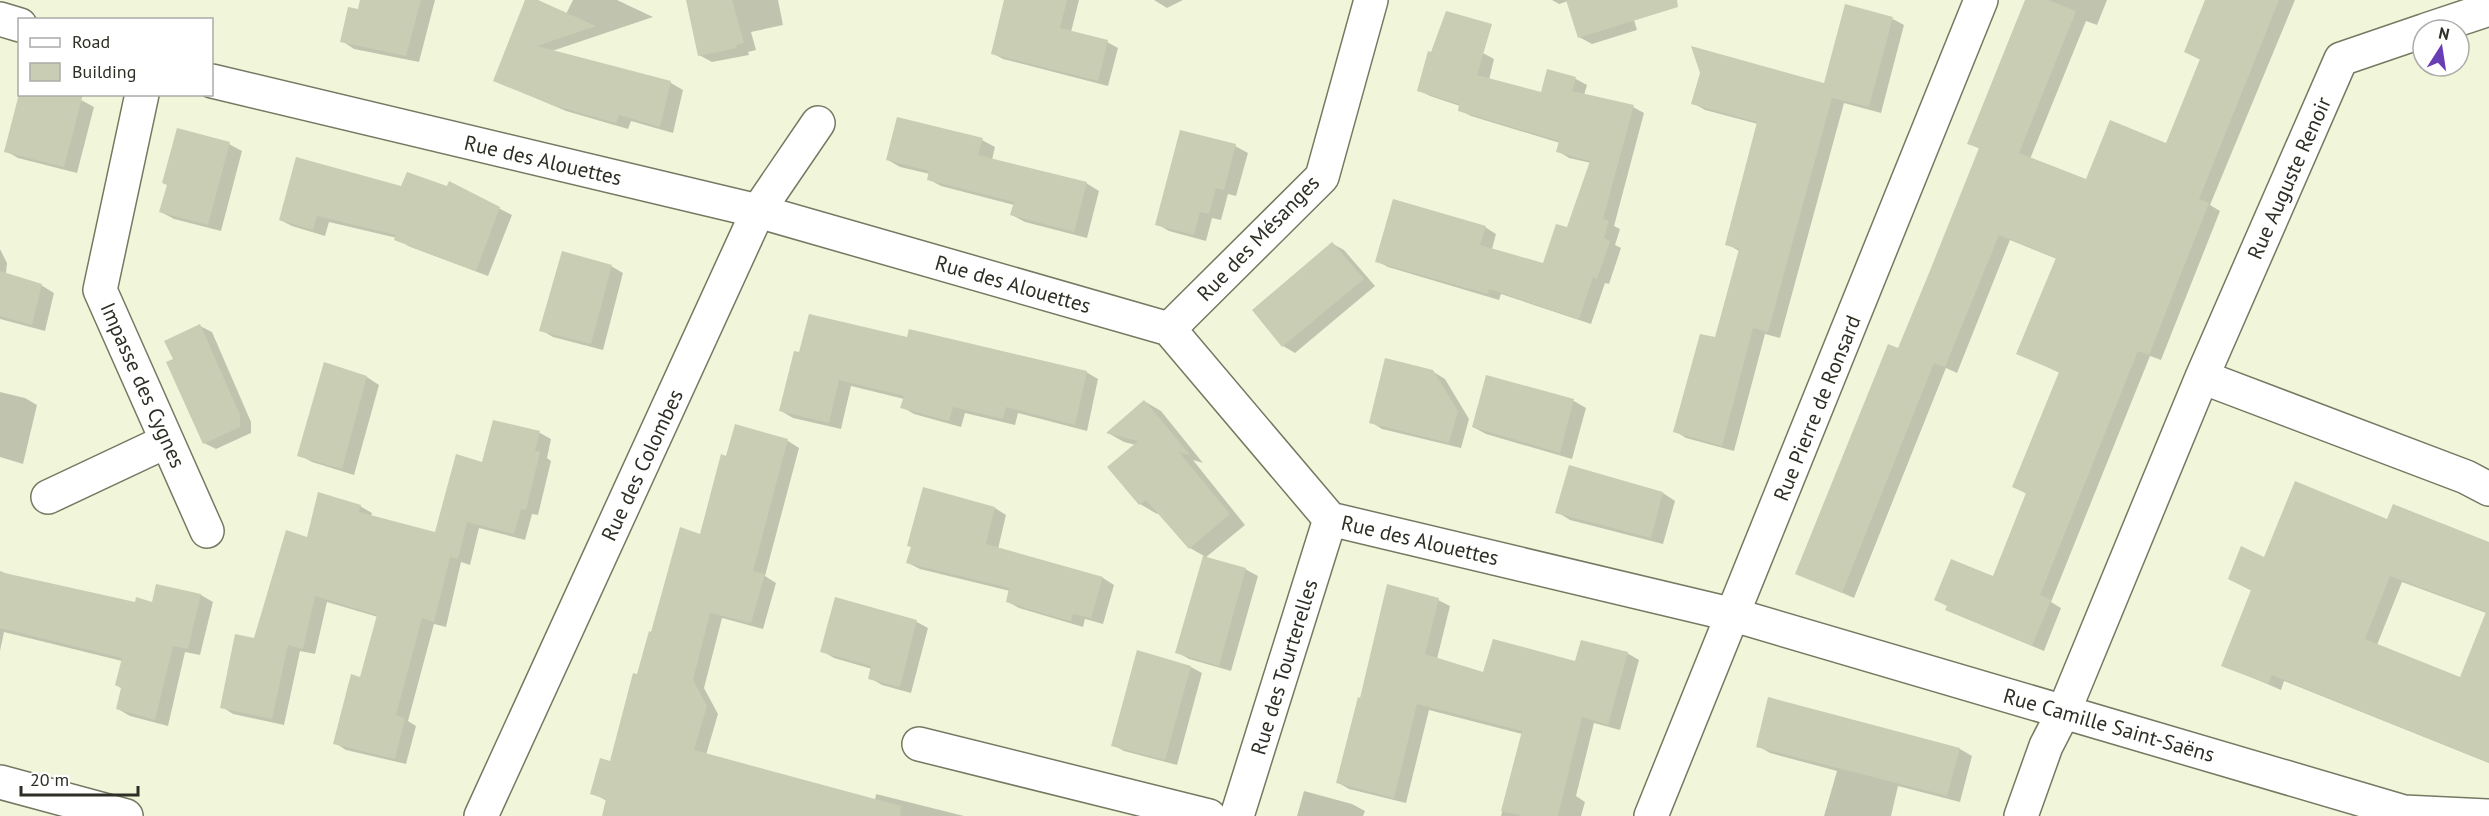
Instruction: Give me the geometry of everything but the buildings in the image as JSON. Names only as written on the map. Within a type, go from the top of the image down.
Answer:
[{"type":"street","name":"Rue des Mésanges","points":[[1169,329],[1322,177],[1371,0]]},
{"type":"street","name":"Rue Pierre de Ronsard","points":[[1651,816],[1981,0]]},
{"type":"street","name":"Rue Auguste Renoir","points":[[2461,18],[2489,9]]},
{"type":"street","points":[[0,19],[18,24]]},
{"type":"street","name":"Rue Auguste Renoir","points":[[2021,816],[2046,746],[2064,711],[2202,377],[2341,59],[2411,35]]},
{"type":"street","name":"Rue des Alouettes","points":[[213,81],[758,211],[1169,329],[1330,519],[1734,615]]},
{"type":"street","name":"Impasse des Cygnes","points":[[142,96],[100,290],[207,531]]},
{"type":"street","name":"Rue des Colombes","points":[[481,816],[758,211],[818,123]]},
{"type":"street","points":[[2202,377],[2466,477],[2489,489]]},
{"type":"street","points":[[48,497],[167,441]]},
{"type":"street","name":"Rue des Tourterelles","points":[[1238,816],[1330,519]]},
{"type":"street","name":"Rue Camille Saint-Saëns","points":[[1734,615],[2064,711],[2403,814],[2487,816]]},
{"type":"street","points":[[919,744],[1209,816]]},
{"type":"street","points":[[0,782],[126,816]]}]
